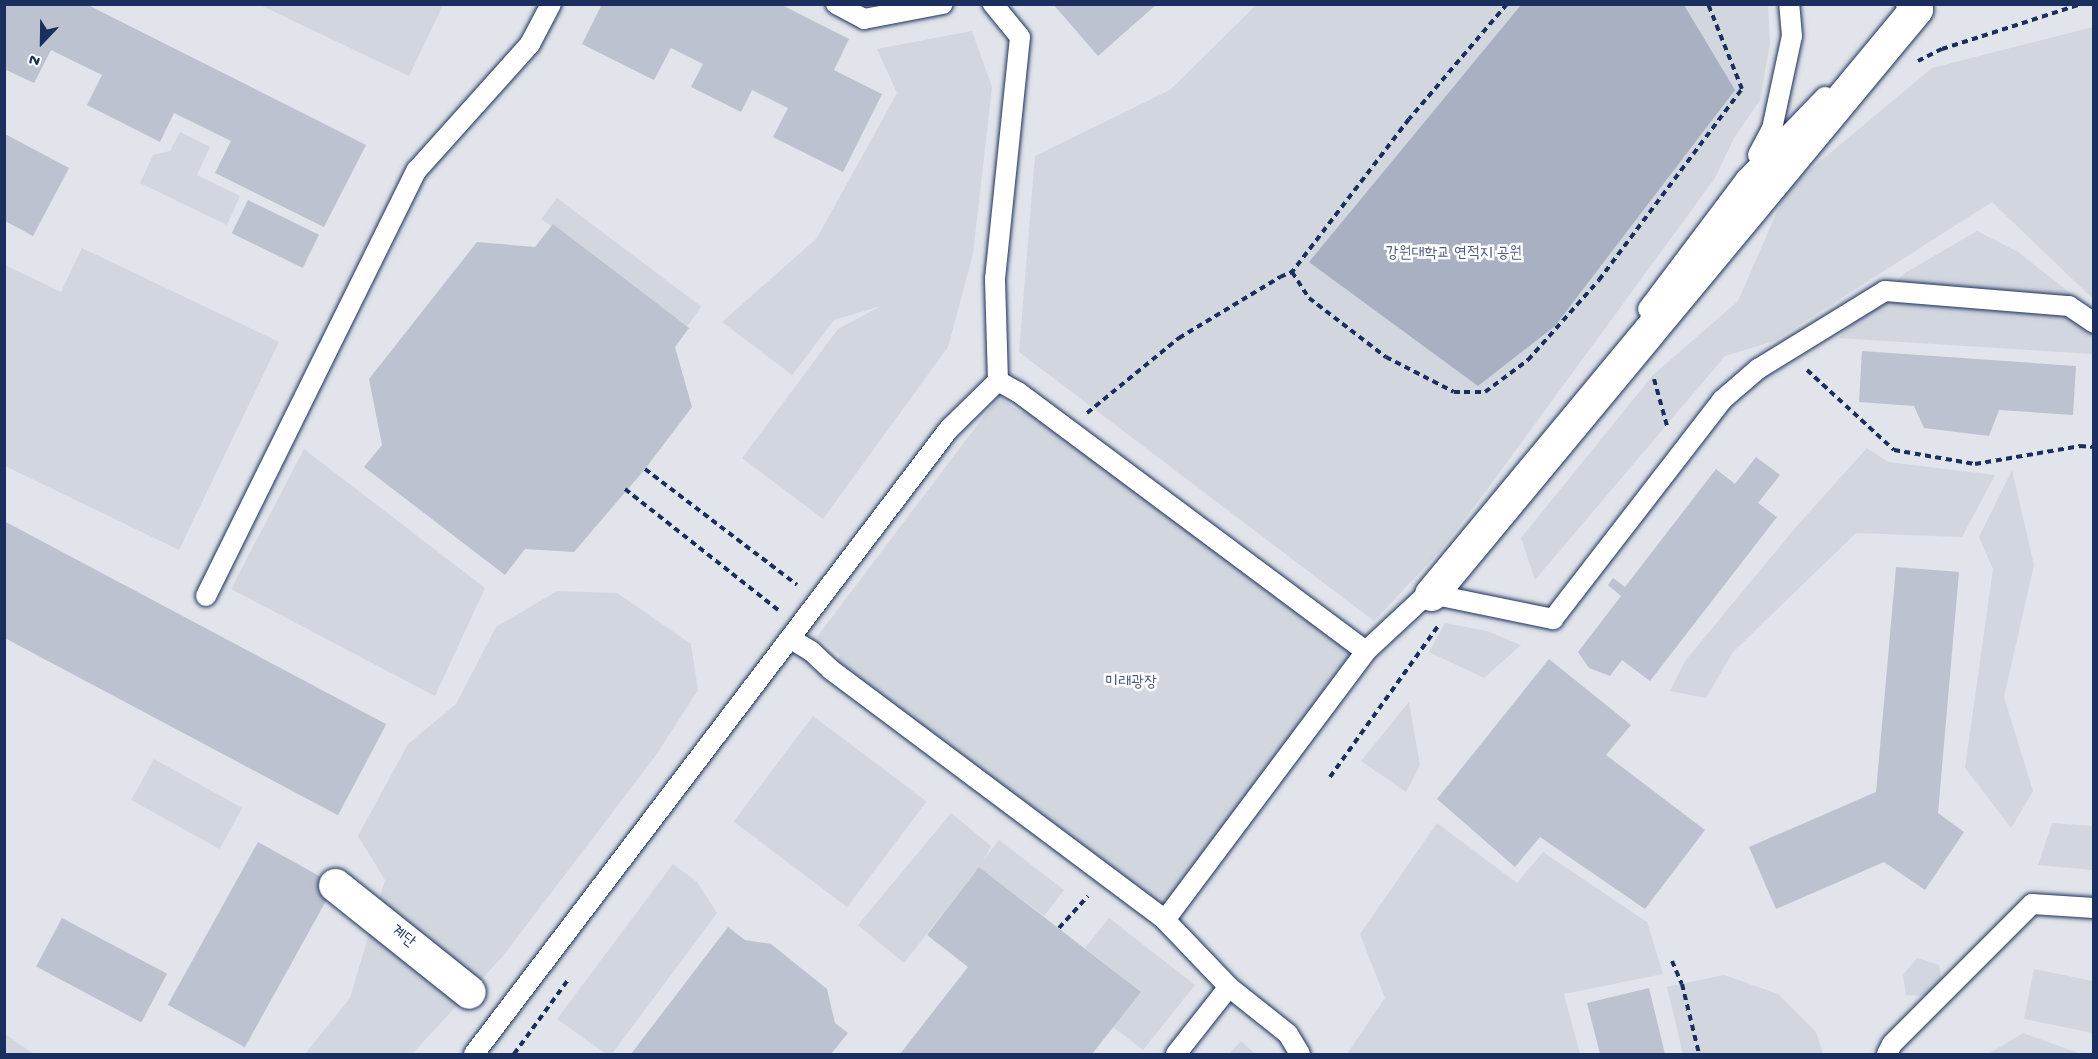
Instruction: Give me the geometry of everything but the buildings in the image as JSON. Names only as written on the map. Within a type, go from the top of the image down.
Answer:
[{"type":"street","points":[[1431,594],[1920,6]]},
{"type":"street","name":"계단","points":[[335,885],[469,992]]},
{"type":"lane","points":[[206,596],[417,170],[530,44],[551,4]]},
{"type":"lane","points":[[836,4],[864,19],[943,4]]},
{"type":"lane","points":[[474,1054],[949,429],[998,381],[995,279],[1020,37],[993,4]]},
{"type":"lane","points":[[1746,179],[1772,129],[1792,36],[1789,4]]},
{"type":"lane","points":[[1165,920],[1366,651],[1431,594],[1746,179],[1792,130],[1920,6]]},
{"type":"lane","points":[[1431,594],[1553,619],[1722,400],[1758,369],[1885,291],[2068,306],[2094,323]]},
{"type":"lane","points":[[998,381],[1018,392],[1068,428],[1366,651]]},
{"type":"lane","points":[[796,633],[830,669],[1165,920],[1229,987],[1288,1034],[1300,1054]]},
{"type":"lane","points":[[1887,1054],[1892,1044],[2032,904],[2094,908]]},
{"type":"lane","points":[[1176,1054],[1229,987]]},
{"type":"path","points":[[1068,428],[1179,338],[1292,272],[1408,119],[1507,4]]},
{"type":"path","points":[[1292,272],[1309,298],[1386,357],[1454,392],[1485,392],[1528,360],[1599,280],[1742,89],[1708,4]]},
{"type":"path","points":[[1909,65],[1942,49],[2081,4]]},
{"type":"path","points":[[1622,342],[1653,375],[1667,425],[1681,454]]},
{"type":"path","points":[[1786,352],[1894,450],[1975,464],[2080,446],[2094,447]]},
{"type":"path","points":[[645,469],[819,602]]},
{"type":"path","points":[[625,489],[796,633]]},
{"type":"path","points":[[1059,928],[1106,875]]},
{"type":"path","points":[[1672,961],[1682,984],[1699,1054]]},
{"type":"shaded area","points":[[5,5],[2093,5],[2093,1054],[5,1054]]},
{"type":"green space","points":[[260,5],[443,5],[409,76]]},
{"type":"green space","points":[[1256,5],[1768,5],[1770,43],[1760,100],[1734,138],[1715,178],[1486,491],[1439,552],[1374,621],[1019,352],[1035,156],[1170,90]]},
{"type":"green space","points":[[2093,27],[2093,299],[1992,202],[1774,341],[1725,356],[1535,580],[1521,538],[1653,375],[1738,301],[1787,189],[1932,68]]},
{"type":"green space","points":[[972,31],[992,87],[973,254],[948,347],[823,519],[742,458],[838,329],[881,306],[834,320],[792,375],[722,322],[817,238],[897,93],[877,49]]},
{"type":"green space","points":[[180,132],[210,147],[197,175],[240,196],[227,225],[140,183],[153,155],[170,151]]},
{"type":"green space","points":[[557,198],[702,307],[686,328],[541,219]]},
{"type":"green space","points":[[1977,231],[2018,252],[2084,304],[2093,337],[2093,354],[1838,338],[1905,273]]},
{"type":"green space","points":[[82,248],[279,342],[179,550],[5,466],[5,265],[61,292]]},
{"type":"green space","name":"미래광장","points":[[999,396],[1021,413],[1031,401],[1366,651],[1165,920],[830,669],[840,655],[817,637]]},
{"type":"green space","points":[[1867,448],[1888,462],[1995,475],[1962,537],[1856,533],[1733,652],[1706,698],[1670,691],[1685,661],[1796,527]]},
{"type":"green space","points":[[304,449],[485,588],[435,696],[231,589]]},
{"type":"green space","points":[[2012,470],[2034,565],[2004,697],[2033,791],[2011,828],[1965,768],[1993,569],[1979,537]]},
{"type":"green space","points":[[557,591],[617,593],[691,644],[698,690],[656,755],[503,956],[412,1054],[305,1054],[350,998],[385,880],[358,836],[408,744],[456,704],[496,627]]},
{"type":"green space","points":[[1445,623],[1487,631],[1521,645],[1484,678],[1429,652]]},
{"type":"green space","points":[[1409,702],[1420,765],[1406,792],[1361,761]]},
{"type":"green space","points":[[813,716],[926,801],[847,907],[734,821]]},
{"type":"green space","points":[[154,759],[242,808],[220,849],[131,800]]},
{"type":"green space","points":[[951,813],[991,846],[983,861],[999,840],[1064,890],[1044,916],[979,867],[904,963],[858,925]]},
{"type":"green space","points":[[1437,823],[1517,883],[1543,852],[1647,922],[1663,974],[1564,994],[1580,1054],[1347,1054],[1385,998],[1360,934]]},
{"type":"green space","points":[[2052,823],[2093,826],[2093,870],[2038,865]]},
{"type":"green space","points":[[673,864],[697,882],[717,913],[612,1054],[606,1054],[557,1019]]},
{"type":"green space","points":[[1109,918],[1195,985],[1143,1050],[1113,1027],[1140,992],[1085,948]]},
{"type":"green space","points":[[1917,958],[1939,965],[1942,983],[1929,996],[1906,995],[1903,975]]},
{"type":"green space","points":[[2034,969],[2093,981],[2093,1033],[2024,1019]]},
{"type":"green space","points":[[1724,975],[1778,994],[1816,1032],[1823,1054],[1683,1054],[1667,987]]},
{"type":"green space","points":[[2023,1033],[2081,1054],[1988,1054]]},
{"type":"green space","points":[[5,1034],[34,1054],[5,1054]]},
{"type":"green space","points":[[1241,1041],[1255,1054],[1229,1054]]},
{"type":"water","name":"강원대학교 연적지 공원","points":[[1521,5],[1684,5],[1735,90],[1555,326],[1478,386],[1309,262]]}]
